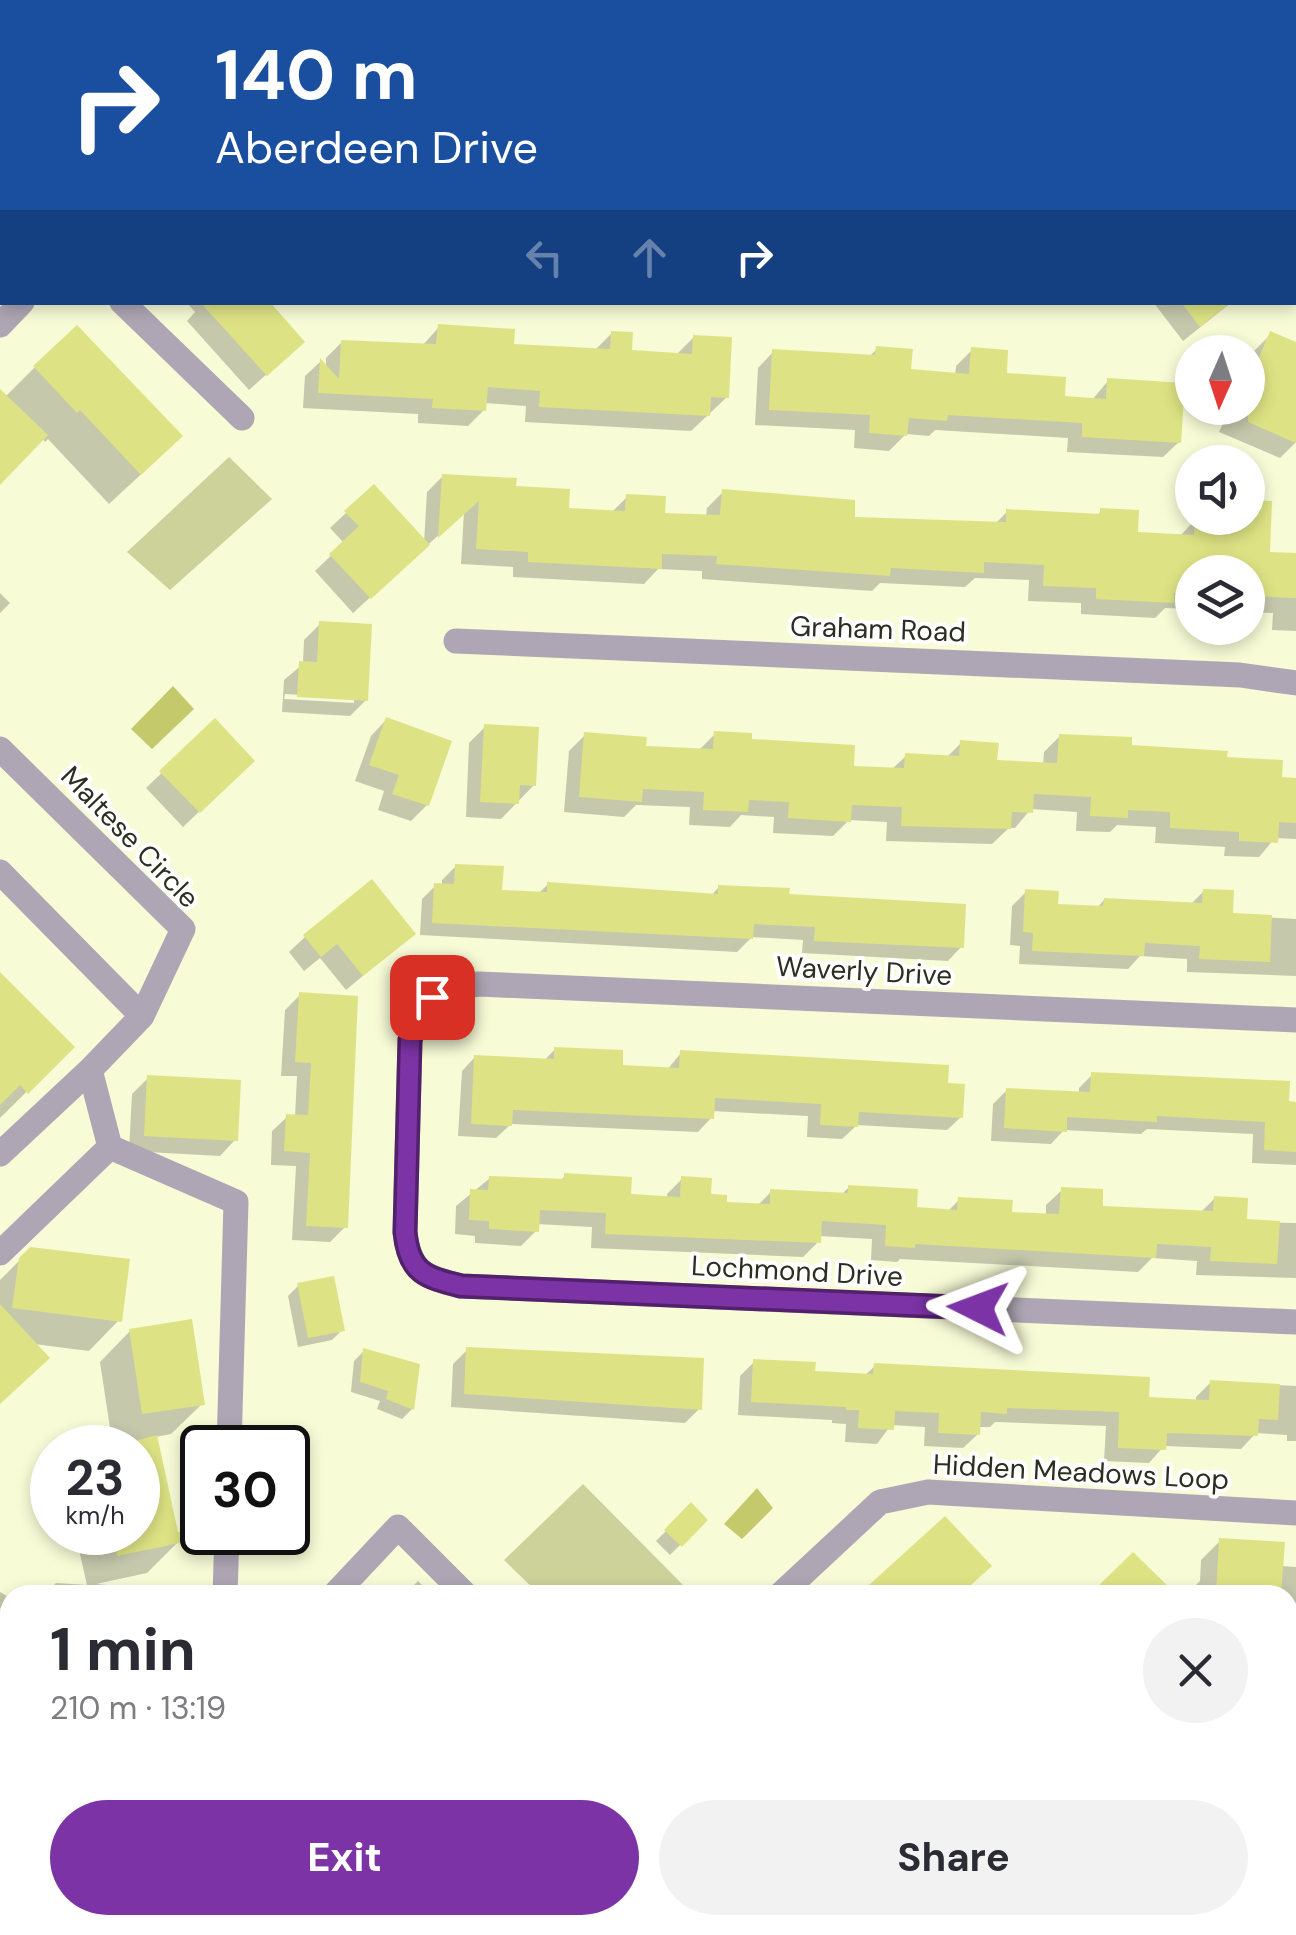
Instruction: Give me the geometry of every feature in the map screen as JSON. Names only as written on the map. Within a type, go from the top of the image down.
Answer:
[{"type":"street","points":[[0,325],[19,305]]},
{"type":"street","points":[[125,305],[242,418]]},
{"type":"street","name":"Graham Road","points":[[456,641],[1220,674],[1296,683]]},
{"type":"street","name":"Maltese Circle","points":[[0,749],[183,928],[142,1016],[0,1154]]},
{"type":"street","points":[[0,872],[142,1016]]},
{"type":"street","name":"Waverly Drive","points":[[419,1271],[407,1253],[405,1232],[410,1040],[418,1013],[432,997],[452,988],[479,984],[1296,1020]]},
{"type":"street","points":[[90,1070],[110,1146]]},
{"type":"street","points":[[0,1253],[110,1146]]},
{"type":"street","points":[[110,1146],[236,1202],[230,1425]]},
{"type":"street","name":"Lochmond Drive","points":[[419,1271],[461,1286],[1296,1322]]},
{"type":"street","name":"Hidden Meadows Loop","points":[[791,1585],[880,1502],[928,1492],[1296,1513]]},
{"type":"street","points":[[343,1585],[398,1527],[456,1585]]},
{"type":"street","points":[[225,1585],[226,1555]]},
{"type":"shaded area","points":[[229,457],[272,499],[170,590],[127,552]]},
{"type":"shaded area","points":[[173,686],[194,709],[152,749],[131,729]]},
{"type":"shaded area","points":[[583,1484],[683,1585],[530,1585],[504,1560]]},
{"type":"shaded area","points":[[757,1488],[773,1508],[742,1539],[724,1524]]},
{"type":"building","points":[[203,305],[273,305],[305,342],[267,376]]},
{"type":"building","points":[[1183,305],[1227,305],[1200,327]]},
{"type":"building","points":[[438,324],[515,329],[514,344],[610,349],[611,331],[633,332],[632,350],[692,354],[693,335],[732,337],[729,398],[711,397],[710,416],[539,407],[540,391],[488,387],[486,411],[432,408],[433,399],[318,393],[320,358],[339,379],[341,340],[436,344]]},
{"type":"building","points":[[77,325],[183,436],[141,475],[33,366]]},
{"type":"building","points":[[1270,331],[1296,342],[1296,443],[1255,425],[1265,425],[1265,343]]},
{"type":"building","points":[[876,346],[913,349],[911,369],[969,374],[971,347],[1008,350],[1007,373],[1066,377],[1065,396],[1106,399],[1107,378],[1175,382],[1175,425],[1182,425],[1181,443],[1082,437],[1082,423],[948,415],[947,421],[909,418],[907,436],[869,433],[870,415],[769,410],[772,349],[875,355]]},
{"type":"building","points":[[0,389],[48,435],[0,485]]},
{"type":"building","points":[[442,474],[517,478],[516,486],[570,489],[569,508],[625,511],[626,494],[666,496],[665,513],[720,515],[722,489],[855,500],[855,517],[1006,522],[1006,509],[1100,514],[1100,508],[1139,510],[1138,532],[1175,535],[1265,535],[1265,501],[1272,501],[1270,552],[1296,553],[1296,598],[1265,597],[1265,555],[1175,555],[1174,603],[1096,599],[1096,588],[1043,586],[1044,565],[984,562],[984,573],[891,568],[890,576],[716,564],[717,556],[662,554],[662,569],[528,562],[528,552],[476,549],[479,501],[438,538]]},
{"type":"building","points":[[374,484],[430,545],[371,599],[329,554],[359,526],[344,511]]},
{"type":"building","points":[[319,621],[372,624],[368,701],[297,697],[299,661],[317,662]]},
{"type":"building","points":[[386,717],[452,741],[429,806],[392,794],[399,775],[369,765]]},
{"type":"building","points":[[215,718],[255,761],[200,813],[159,771]]},
{"type":"building","points":[[484,724],[539,727],[536,786],[520,785],[519,804],[480,802]]},
{"type":"building","points":[[714,731],[752,733],[752,739],[855,745],[854,766],[904,768],[905,753],[959,756],[960,740],[999,743],[997,760],[1057,763],[1059,734],[1132,737],[1132,745],[1228,751],[1227,757],[1283,760],[1282,777],[1296,778],[1296,823],[1279,822],[1278,843],[1239,841],[1239,832],[1170,828],[1170,812],[1128,810],[1128,818],[1090,816],[1091,797],[1034,794],[1033,813],[1012,812],[1011,829],[901,826],[902,807],[852,805],[851,822],[788,818],[789,802],[749,800],[748,812],[703,810],[704,792],[643,789],[642,802],[579,797],[584,732],[647,737],[646,746],[713,749]]},
{"type":"building","points":[[455,864],[504,866],[502,890],[547,892],[547,882],[718,894],[718,885],[790,888],[789,894],[966,904],[964,948],[814,941],[815,927],[754,924],[753,939],[432,923],[434,883],[454,884]]},
{"type":"building","points":[[372,879],[416,934],[363,976],[337,944],[321,957],[303,935]]},
{"type":"building","points":[[1025,889],[1059,891],[1058,904],[1103,906],[1104,898],[1202,903],[1203,889],[1234,890],[1233,913],[1272,915],[1270,962],[1199,959],[1200,946],[1145,943],[1144,956],[1032,951],[1033,933],[1023,932]]},
{"type":"building","points":[[0,972],[75,1047],[28,1094],[20,1085],[0,1105]]},
{"type":"building","points":[[299,992],[358,996],[348,1228],[306,1226],[310,1153],[284,1151],[286,1114],[308,1115],[311,1063],[295,1062]]},
{"type":"building","points":[[554,1047],[623,1050],[623,1065],[679,1068],[680,1050],[949,1065],[948,1083],[965,1084],[963,1118],[859,1112],[858,1127],[820,1125],[821,1104],[715,1098],[714,1119],[513,1110],[512,1126],[471,1124],[474,1055],[554,1059]]},
{"type":"building","points":[[1091,1072],[1290,1081],[1289,1101],[1296,1102],[1296,1152],[1264,1150],[1265,1122],[1157,1116],[1157,1122],[1067,1117],[1067,1132],[1004,1128],[1006,1088],[1090,1092]]},
{"type":"building","points":[[147,1075],[241,1080],[238,1141],[144,1136]]},
{"type":"building","points":[[564,1173],[632,1177],[631,1194],[680,1197],[681,1176],[712,1178],[711,1194],[727,1195],[727,1202],[770,1204],[770,1189],[848,1193],[848,1185],[918,1189],[917,1207],[957,1210],[958,1197],[1013,1200],[1012,1212],[1059,1214],[1061,1187],[1103,1189],[1103,1206],[1213,1211],[1214,1196],[1248,1198],[1247,1219],[1280,1221],[1277,1264],[1210,1261],[1211,1247],[1157,1244],[1156,1258],[915,1244],[915,1248],[885,1246],[886,1225],[822,1221],[821,1243],[605,1234],[606,1213],[540,1210],[539,1232],[489,1229],[489,1221],[469,1220],[470,1189],[488,1190],[489,1176],[564,1179]]},
{"type":"building","points":[[30,1247],[130,1259],[122,1322],[12,1308],[19,1258]]},
{"type":"building","points":[[334,1276],[345,1331],[308,1338],[297,1283]]},
{"type":"building","points":[[0,1304],[50,1358],[0,1404]]},
{"type":"building","points":[[192,1319],[205,1405],[142,1414],[129,1329]]},
{"type":"building","points":[[466,1347],[704,1358],[702,1410],[464,1394]]},
{"type":"building","points":[[363,1348],[420,1364],[414,1410],[386,1399],[388,1391],[360,1382]]},
{"type":"building","points":[[753,1359],[816,1362],[815,1371],[873,1374],[874,1363],[1150,1377],[1149,1397],[1209,1400],[1210,1380],[1280,1384],[1278,1420],[1259,1419],[1258,1436],[1167,1433],[1166,1450],[1118,1448],[1119,1412],[1007,1408],[1007,1414],[981,1412],[980,1435],[938,1433],[939,1413],[895,1411],[894,1430],[858,1428],[859,1410],[751,1402]]},
{"type":"building","points":[[160,1449],[180,1532],[180,1543],[160,1547]]},
{"type":"building","points":[[691,1502],[708,1520],[682,1547],[664,1530]]},
{"type":"building","points":[[945,1516],[992,1566],[971,1585],[869,1585]]},
{"type":"building","points":[[1219,1538],[1285,1542],[1282,1585],[1217,1585]]},
{"type":"building","points":[[1133,1552],[1167,1585],[1099,1585]]},
{"type":"route","points":[[432,997],[418,1013],[410,1040],[405,1232],[407,1253],[419,1271],[461,1286],[978,1308]]}]
